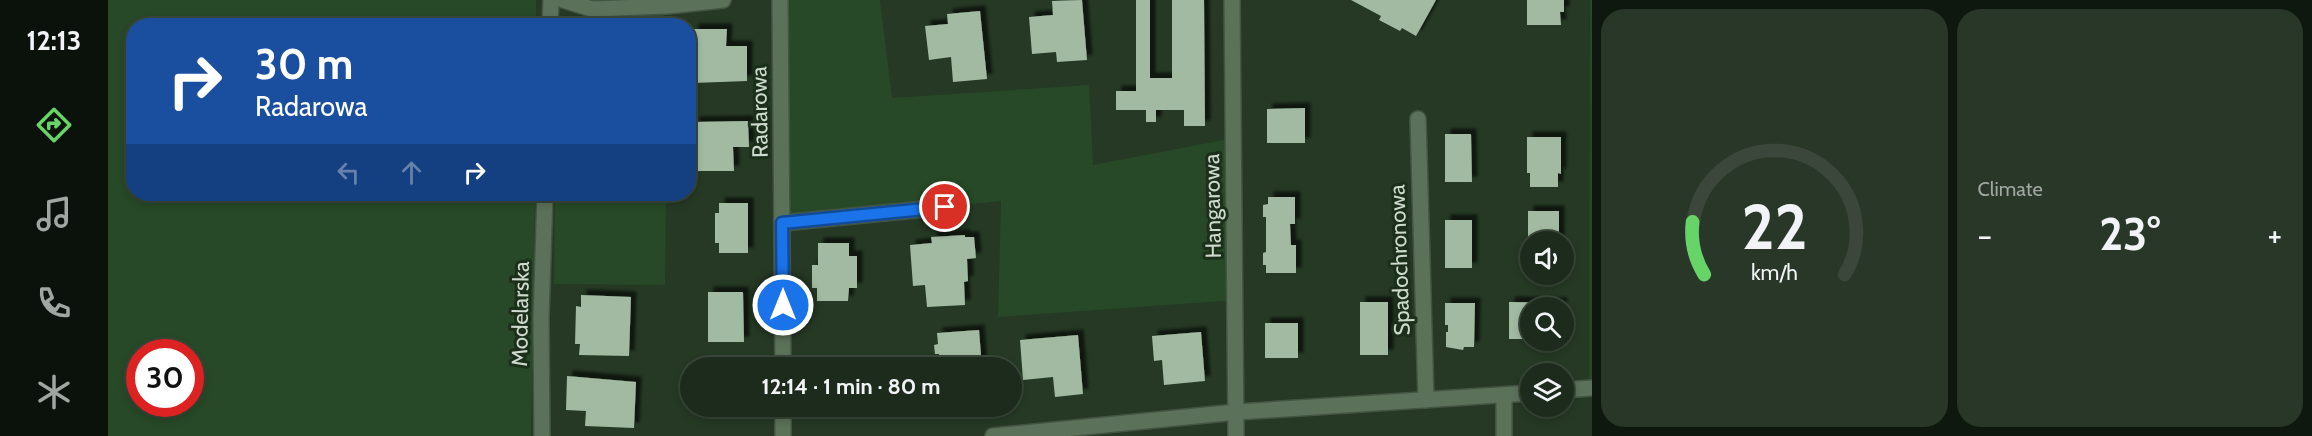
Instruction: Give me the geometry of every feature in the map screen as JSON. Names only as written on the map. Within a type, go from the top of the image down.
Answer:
[{"type":"street","points":[[550,18],[551,0]]},
{"type":"street","points":[[563,0],[592,9],[668,6],[723,0]]},
{"type":"street","name":"Radarowa","points":[[780,0],[783,357]]},
{"type":"street","name":"Hangarowa","points":[[1232,0],[1237,412]]},
{"type":"street","name":"Spadochronowa","points":[[1418,119],[1426,400]]},
{"type":"street","name":"Modelarska","points":[[542,436],[541,318],[545,201]]},
{"type":"street","points":[[782,223],[945,207]]},
{"type":"street","points":[[1574,389],[1592,388]]},
{"type":"street","points":[[993,436],[1237,412],[1520,394]]},
{"type":"street","points":[[1504,395],[1504,436]]},
{"type":"street","points":[[1236,436],[1237,412]]},
{"type":"street","points":[[783,417],[783,436]]},
{"type":"green space","points":[[108,0],[536,0],[536,18],[126,18],[126,201],[535,201],[531,436],[108,436]]},
{"type":"green space","points":[[780,0],[880,0],[892,98],[1089,85],[1093,165],[1234,138],[1236,300],[998,317],[1001,201],[782,223]]},
{"type":"green space","points":[[1590,0],[1592,0],[1592,388],[1589,388]]},
{"type":"green space","points":[[660,13],[668,17],[668,18],[586,18]]},
{"type":"green space","points":[[555,201],[666,201],[665,285],[554,284]]},
{"type":"building","points":[[1082,0],[1087,60],[1057,62],[1056,52],[1032,54],[1029,17],[1053,15],[1052,1]]},
{"type":"building","points":[[1136,0],[1150,0],[1150,78],[1172,78],[1172,0],[1204,0],[1205,126],[1184,126],[1184,110],[1156,110],[1156,122],[1146,122],[1146,110],[1116,110],[1116,91],[1136,91]]},
{"type":"building","points":[[1351,0],[1436,0],[1416,36],[1379,20],[1381,16]]},
{"type":"building","points":[[1527,0],[1564,0],[1564,12],[1560,12],[1561,25],[1527,25]]},
{"type":"building","points":[[980,11],[987,79],[953,82],[951,57],[929,60],[925,26],[948,24],[947,14]]},
{"type":"building","points":[[696,29],[727,29],[726,46],[747,46],[747,81],[696,83]]},
{"type":"building","points":[[1305,108],[1305,143],[1267,143],[1267,109]]},
{"type":"building","points":[[748,121],[749,147],[733,147],[734,171],[696,171],[696,122]]},
{"type":"building","points":[[1445,134],[1471,134],[1472,182],[1445,182]]},
{"type":"building","points":[[1527,137],[1561,137],[1561,174],[1558,173],[1558,187],[1530,187],[1530,173],[1527,173]]},
{"type":"building","points":[[1268,197],[1295,197],[1295,224],[1290,224],[1291,245],[1296,245],[1296,273],[1266,273],[1266,265],[1263,265],[1263,253],[1266,252],[1266,217],[1263,217],[1263,205],[1268,204]]},
{"type":"building","points":[[719,203],[748,203],[748,253],[719,253],[719,243],[715,243],[715,213],[719,213]]},
{"type":"building","points":[[1528,211],[1559,211],[1559,231],[1528,231]]},
{"type":"building","points":[[1445,220],[1472,220],[1472,268],[1445,268]]},
{"type":"building","points":[[965,235],[965,237],[974,237],[976,258],[967,259],[968,281],[964,282],[965,305],[927,307],[925,285],[913,286],[910,245],[932,243],[931,237]]},
{"type":"building","points":[[818,243],[849,243],[849,256],[857,256],[857,288],[849,288],[848,301],[817,301],[817,288],[812,288],[812,265],[818,265]]},
{"type":"building","points":[[708,292],[743,292],[744,342],[708,342]]},
{"type":"building","points":[[581,295],[631,297],[629,356],[579,355],[580,344],[575,344],[576,306],[581,307]]},
{"type":"building","points":[[1360,302],[1388,302],[1388,355],[1360,355]]},
{"type":"building","points":[[1509,302],[1520,302],[1520,339],[1509,339]]},
{"type":"building","points":[[1445,303],[1475,303],[1474,347],[1464,347],[1463,350],[1446,347],[1448,325],[1445,325]]},
{"type":"building","points":[[1265,323],[1298,323],[1298,358],[1265,358]]},
{"type":"building","points":[[979,330],[981,357],[939,357],[939,354],[935,354],[934,345],[938,344],[937,333]]},
{"type":"building","points":[[1201,332],[1205,381],[1164,385],[1162,360],[1154,361],[1152,336]]},
{"type":"building","points":[[1078,335],[1083,394],[1055,397],[1053,377],[1023,380],[1020,340]]},
{"type":"building","points":[[567,376],[636,382],[634,428],[585,426],[586,411],[566,410]]},
{"type":"route","points":[[783,305],[782,223],[945,207]]}]
